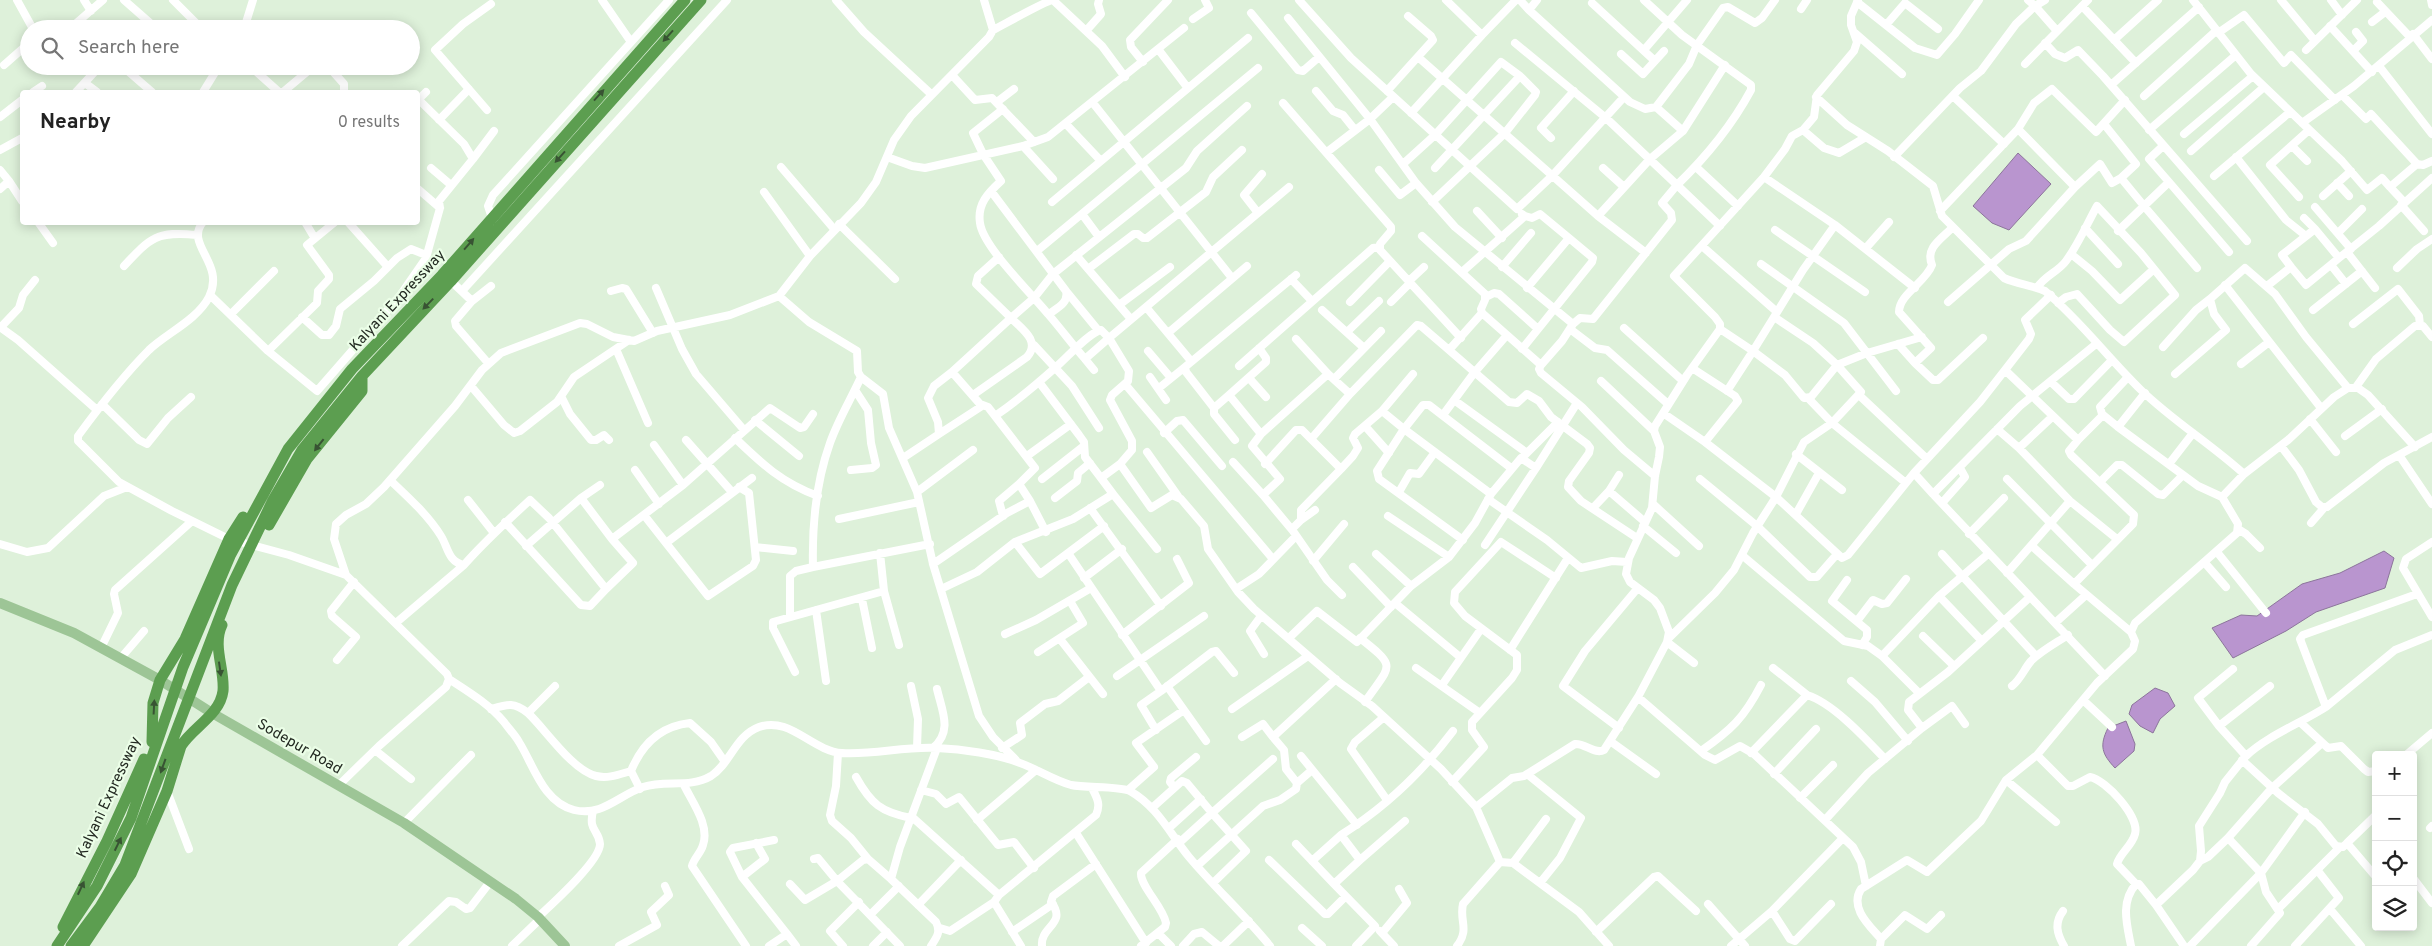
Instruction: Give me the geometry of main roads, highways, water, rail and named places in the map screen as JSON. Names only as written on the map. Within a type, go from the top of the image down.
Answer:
[{"type":"highway","name":"Kalyani Expressway","points":[[49,946],[64,924],[86,878],[107,841],[152,742],[153,703],[160,680],[185,639],[235,541],[288,449],[352,369],[435,282],[685,0]]},
{"type":"highway","name":"Kalyani Expressway","points":[[253,546],[273,500],[302,450],[362,376],[451,281],[701,0]]},
{"type":"highway","points":[[57,946],[97,886],[131,818],[177,684],[235,541]]},
{"type":"highway","points":[[71,946],[100,907],[124,865],[232,585],[253,546]]},
{"type":"highway","points":[[83,946],[131,874],[167,791],[182,746],[186,739],[212,713],[223,690],[218,655],[219,630],[253,546]]},
{"type":"main road","name":"Sodepur Road","points":[[0,602],[74,633],[160,680],[212,713],[404,823],[490,882],[539,919],[565,946]]}]
